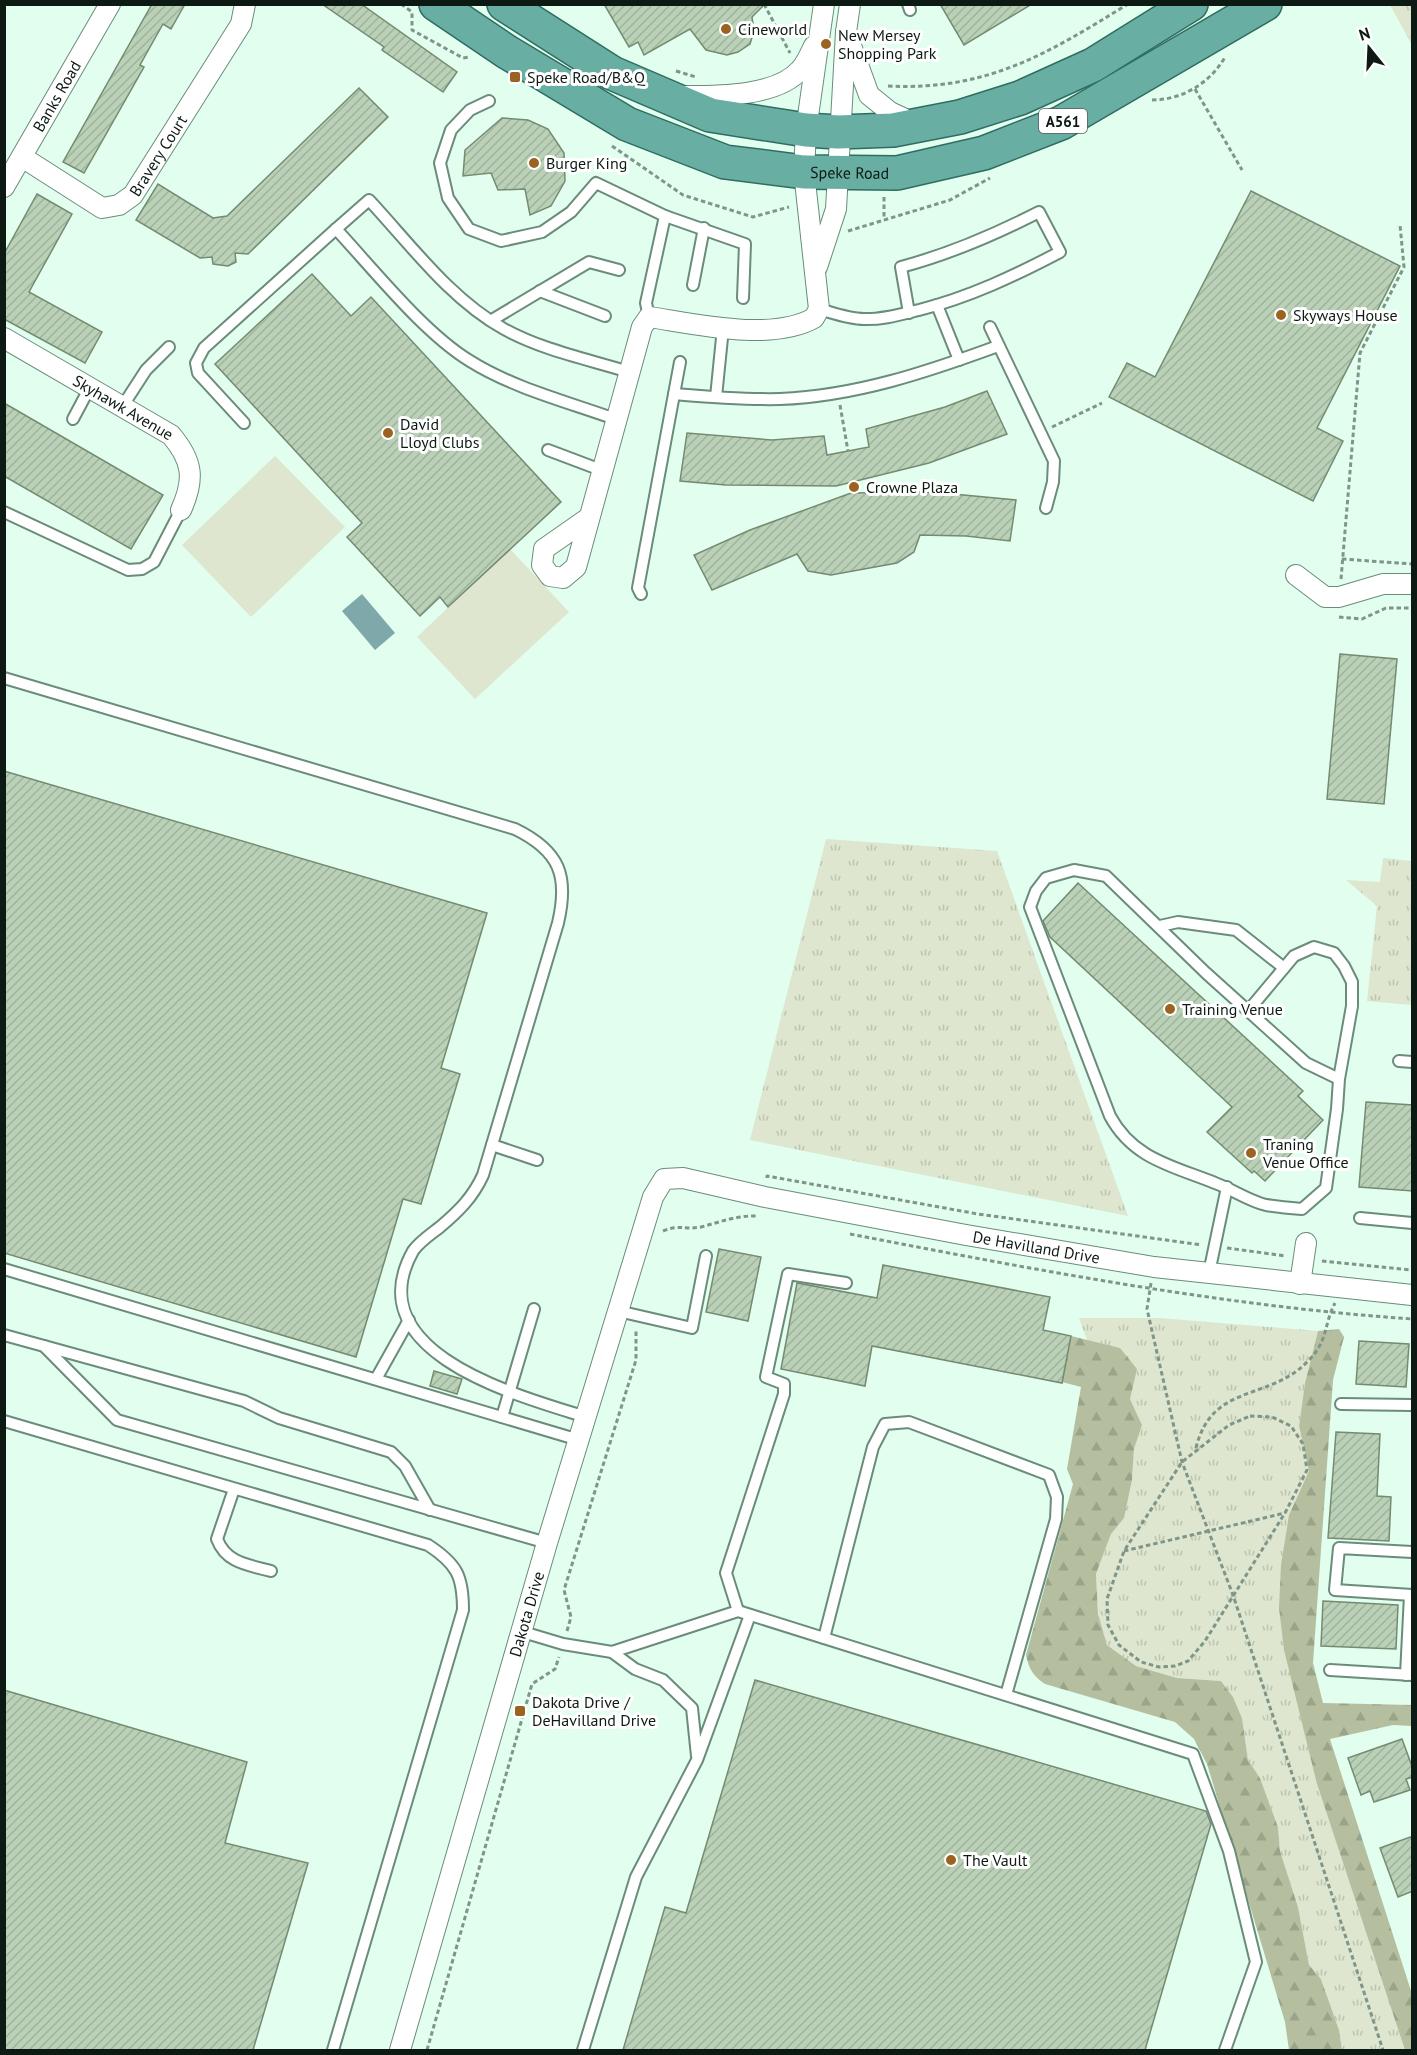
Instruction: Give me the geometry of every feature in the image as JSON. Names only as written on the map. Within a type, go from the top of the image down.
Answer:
[{"type":"highway","name":"Speke Road","points":[[436,4],[507,52],[627,124],[725,162],[804,172],[838,173],[897,173],[984,153],[1061,123],[1264,4]]},
{"type":"highway","name":"A561","points":[[504,4],[612,73],[668,83],[710,115],[806,130],[838,132],[893,130],[960,117],[1020,98],[1093,65],[1191,4]]},
{"type":"street","name":"Banks Road","points":[[4,187],[110,4]]},
{"type":"street","name":"Bravery Court","points":[[22,157],[102,208],[119,205],[133,195],[241,24],[245,4]]},
{"type":"street","points":[[587,519],[642,327],[649,317],[723,328],[789,328],[814,318],[819,309],[804,172],[806,130],[824,4]]},
{"type":"street","points":[[816,272],[836,208],[838,132],[850,4]]},
{"type":"street","points":[[846,32],[869,95],[890,112],[919,125]]},
{"type":"street","points":[[668,83],[723,96],[772,87],[800,71],[819,39]]},
{"type":"street","points":[[836,208],[851,184],[874,173]]},
{"type":"street","name":"Skyhawk Avenue","points":[[4,338],[171,435],[186,453],[190,470],[190,491],[181,510]]},
{"type":"street","points":[[1296,575],[1338,607],[1383,584],[1413,584]]},
{"type":"street","name":"De Havilland Drive","points":[[664,1179],[683,1178],[765,1197],[944,1231],[1154,1267],[1413,1295]]},
{"type":"street","name":"Dakota Drive","points":[[400,2050],[547,1544],[586,1417],[627,1315],[653,1197],[664,1179]]},
{"type":"street","points":[[1300,1284],[1305,1250]]},
{"type":"lane","points":[[489,101],[470,110],[451,130],[440,163],[448,198],[469,229],[501,241],[542,232],[571,212],[597,183],[665,216],[745,244],[743,298]]},
{"type":"lane","points":[[244,423],[198,374],[196,363],[204,348],[369,200],[464,302],[492,320],[544,346],[629,372]]},
{"type":"lane","points":[[819,309],[864,319],[909,313],[996,285],[1060,252],[1039,212],[992,236],[938,257],[901,267],[909,313]]},
{"type":"lane","points":[[649,317],[646,303],[665,216]]},
{"type":"lane","points":[[693,285],[704,228]]},
{"type":"lane","points":[[336,229],[442,342],[471,362],[510,380],[615,419]]},
{"type":"lane","points":[[492,320],[589,262],[620,270]]},
{"type":"lane","points":[[540,291],[605,316]]},
{"type":"lane","points":[[937,305],[958,360]]},
{"type":"lane","points":[[990,327],[1042,431],[1054,461],[1053,482],[1046,508]]},
{"type":"lane","points":[[716,397],[723,328]]},
{"type":"lane","points":[[674,394],[780,399],[837,393],[904,378],[998,346]]},
{"type":"lane","points":[[122,407],[146,370],[169,347]]},
{"type":"lane","points":[[641,594],[638,588],[680,362]]},
{"type":"lane","points":[[73,419],[89,389]]},
{"type":"lane","points":[[548,450],[601,470]]},
{"type":"lane","points":[[4,512],[129,570],[142,569],[154,562],[181,510]]},
{"type":"lane","points":[[4,678],[515,829],[545,847],[559,869],[564,897],[492,1145],[476,1192],[464,1206],[415,1249],[408,1262],[402,1293],[409,1320],[426,1346],[444,1360],[510,1390],[586,1417]]},
{"type":"lane","points":[[1248,1011],[1294,956],[1314,947],[1334,953],[1352,982],[1352,1006],[1339,1079],[1338,1109],[1326,1188],[1302,1209],[1264,1204],[1227,1187],[1165,1165],[1135,1147],[1120,1134],[1110,1116],[1030,907],[1036,891],[1046,878],[1074,870],[1106,876],[1248,1011],[1306,1063],[1339,1079]]},
{"type":"lane","points":[[1160,926],[1178,922],[1236,930],[1284,968]]},
{"type":"lane","points":[[1399,1061],[1413,1062]]},
{"type":"lane","points":[[492,1145],[537,1160]]},
{"type":"lane","points":[[1209,1273],[1227,1187]]},
{"type":"lane","points":[[1360,1218],[1413,1223]]},
{"type":"lane","points":[[627,1315],[692,1328],[706,1256]]},
{"type":"lane","points":[[4,1269],[579,1440]]},
{"type":"lane","points":[[738,1611],[726,1573],[784,1394],[784,1384],[766,1377],[788,1275],[846,1283]]},
{"type":"lane","points":[[502,1417],[534,1309]]},
{"type":"lane","points":[[376,1379],[409,1320]]},
{"type":"lane","points":[[4,1335],[244,1401],[279,1418],[391,1452],[405,1466],[430,1510]]},
{"type":"lane","points":[[44,1346],[117,1420],[321,1481],[547,1544]]},
{"type":"lane","points":[[1341,1404],[1413,1405]]},
{"type":"lane","points":[[4,1421],[428,1545],[450,1559],[463,1585],[463,1610],[333,2050]]},
{"type":"lane","points":[[824,1638],[873,1448],[885,1424],[909,1422],[1049,1475],[1057,1497],[1056,1519],[1006,1695]]},
{"type":"lane","points":[[234,1489],[217,1539],[220,1548],[232,1560],[271,1571]]},
{"type":"lane","points":[[1330,1670],[1409,1675],[1411,1595],[1335,1590],[1339,1548],[1413,1552]]},
{"type":"lane","points":[[612,1652],[738,1611],[1193,1754],[1229,1851],[1256,1962],[1226,2050]]},
{"type":"lane","points":[[583,2050],[636,1877],[697,1760],[750,1615]]},
{"type":"lane","points":[[523,1632],[563,1644],[612,1652],[635,1669],[663,1680],[692,1708],[697,1760]]},
{"type":"path","points":[[764,4],[790,52],[786,59]]},
{"type":"path","points":[[880,86],[920,88],[958,84],[1015,67],[1080,34],[1128,4]]},
{"type":"path","points":[[1149,100],[1163,100],[1194,89],[1216,73],[1229,51]]},
{"type":"path","points":[[668,83],[704,79]]},
{"type":"path","points":[[1194,89],[1242,170]]},
{"type":"path","points":[[1330,616],[1338,607],[1360,352],[1404,267],[1400,225]]},
{"type":"path","points":[[837,393],[848,451]]},
{"type":"path","points":[[1042,431],[1102,403]]},
{"type":"path","points":[[1342,559],[1413,564]]},
{"type":"path","points":[[1338,607],[1362,619],[1386,608],[1413,608]]},
{"type":"path","points":[[767,1176],[978,1214],[1216,1246],[1305,1250],[1328,1263],[1413,1269]]},
{"type":"path","points":[[660,1233],[676,1226],[698,1227],[725,1219],[756,1215]]},
{"type":"path","points":[[1154,1267],[1147,1309],[1182,1462],[1233,1595],[1383,2050]]},
{"type":"path","points":[[1196,1450],[1200,1432],[1214,1410],[1236,1397],[1287,1379],[1308,1361],[1324,1341],[1329,1314],[1343,1288]]},
{"type":"path","points":[[428,2050],[532,1684],[555,1669],[571,1617],[564,1590],[636,1360],[627,1315]]},
{"type":"path","points":[[1250,1416],[1272,1417],[1291,1426],[1303,1444],[1307,1470],[1285,1514],[1233,1595],[1218,1623],[1188,1661],[1159,1666],[1142,1662],[1119,1645],[1108,1624],[1107,1599],[1124,1551],[1182,1462],[1229,1425],[1250,1416]]},
{"type":"path","points":[[1124,1551],[1285,1514]]},
{"type":"green space","points":[[1390,5],[1412,5],[1412,45]]},
{"type":"green space","points":[[275,456],[345,527],[251,617],[182,545]]},
{"type":"green space","points":[[510,549],[569,612],[475,699],[417,637]]},
{"type":"green space","points":[[826,839],[997,851],[1128,1216],[750,1140]]},
{"type":"green space","points":[[1383,858],[1412,861],[1412,1005],[1367,1001],[1377,906],[1346,880],[1380,882]]},
{"type":"green space","points":[[1079,1318],[1160,1318],[1318,1331],[1305,1383],[1299,1426],[1309,1471],[1289,1515],[1317,1784],[1406,2050],[1342,2050],[1339,2030],[1321,1979],[1309,1966],[1298,1907],[1280,1851],[1278,1827],[1260,1778],[1248,1760],[1242,1718],[1233,1697],[1221,1681],[1177,1678],[1136,1666],[1107,1645],[1098,1614],[1096,1574],[1111,1534],[1124,1517],[1132,1480],[1134,1449],[1142,1425],[1130,1399],[1095,1343],[1087,1340]]},
{"type":"green space","points":[[1339,1329],[1344,1337],[1333,1380],[1313,1663],[1323,1703],[1412,1705],[1412,1726],[1393,1725],[1330,1739],[1412,1994],[1412,2050],[1405,2050],[1317,1784],[1284,1650],[1279,1608],[1281,1565],[1289,1515],[1309,1471],[1299,1426],[1305,1383],[1318,1331]]},
{"type":"green space","points":[[1071,1336],[1120,1348],[1137,1369],[1130,1399],[1142,1425],[1134,1449],[1132,1480],[1124,1518],[1111,1534],[1096,1574],[1098,1614],[1107,1645],[1136,1666],[1177,1678],[1221,1681],[1233,1697],[1242,1718],[1248,1760],[1260,1778],[1278,1827],[1280,1851],[1298,1907],[1309,1965],[1321,1979],[1339,2030],[1342,2050],[1289,2050],[1285,2022],[1207,1764],[1194,1739],[1175,1722],[1045,1684],[1032,1672],[1026,1655],[1073,1484],[1067,1469],[1081,1387],[1062,1382]]},
{"type":"water","points":[[362,594],[395,633],[375,650],[342,611]]},
{"type":"building","points":[[152,4],[185,4],[171,29],[163,24],[140,65],[144,67],[84,173],[63,162]]},
{"type":"building","points":[[322,4],[361,4],[457,72],[443,92],[382,50],[384,47]]},
{"type":"building","points":[[604,4],[765,4],[752,17],[754,31],[750,44],[738,52],[727,55],[706,50],[690,29],[644,55],[638,42],[629,47]]},
{"type":"building","points":[[940,4],[1032,4],[964,45]]},
{"type":"building","points":[[359,88],[388,117],[248,254],[235,253],[236,262],[228,266],[213,264],[212,257],[200,258],[136,220],[158,184],[213,218],[227,216]]},
{"type":"building","points":[[502,118],[528,120],[548,129],[564,153],[565,181],[551,206],[530,215],[525,189],[498,190],[491,173],[463,176],[465,150]]},
{"type":"building","name":"Skyways House","points":[[1251,191],[1400,266],[1317,428],[1343,441],[1313,501],[1109,397],[1127,363],[1155,377]]},
{"type":"building","points":[[37,194],[72,214],[29,292],[102,332],[85,363],[4,319],[4,254]]},
{"type":"building","name":"David Lloyd Clubs","points":[[312,274],[351,316],[371,297],[561,502],[448,607],[440,597],[420,616],[347,537],[362,523],[215,364]]},
{"type":"building","points":[[987,391],[1007,434],[929,463],[836,486],[726,485],[680,481],[687,433],[772,440],[824,436],[827,455],[869,447],[866,429],[945,407]]},
{"type":"building","points":[[4,403],[163,495],[131,549],[4,476]]},
{"type":"building","points":[[932,492],[1016,500],[1010,541],[966,536],[920,535],[914,552],[897,563],[831,575],[808,571],[797,554],[712,590],[694,555],[750,530],[851,493]]},
{"type":"building","points":[[1340,654],[1397,659],[1384,804],[1327,799]]},
{"type":"building","points":[[4,771],[487,913],[441,1068],[460,1074],[421,1204],[403,1199],[356,1357],[4,1253]]},
{"type":"building","name":"Training Venue","points":[[1078,883],[1303,1091],[1298,1096],[1323,1120],[1265,1181],[1254,1171],[1252,1173],[1207,1132],[1232,1107],[1050,937],[1043,921]]},
{"type":"building","points":[[1366,1102],[1413,1105],[1413,1191],[1359,1187]]},
{"type":"building","points":[[719,1249],[761,1257],[748,1321],[706,1312]]},
{"type":"building","points":[[883,1265],[1050,1297],[1043,1330],[1071,1336],[1062,1383],[872,1346],[865,1386],[781,1369],[797,1283],[877,1298]]},
{"type":"building","points":[[1359,1341],[1409,1344],[1406,1387],[1356,1384]]},
{"type":"building","points":[[434,1371],[462,1379],[457,1394],[430,1386]]},
{"type":"building","points":[[1336,1432],[1380,1434],[1377,1496],[1391,1497],[1389,1541],[1328,1538]]},
{"type":"building","points":[[1323,1601],[1398,1605],[1396,1649],[1321,1646]]},
{"type":"building","name":"The Vault","points":[[755,1680],[1206,1811],[1211,1824],[1145,2050],[623,2050],[665,1907],[686,1913]]},
{"type":"building","points":[[4,1690],[247,1762],[225,1843],[308,1863],[253,2050],[4,2050]]},
{"type":"building","points":[[1402,1739],[1413,1769],[1413,1777],[1406,1779],[1410,1790],[1374,1802],[1370,1791],[1361,1795],[1348,1758]]},
{"type":"building","points":[[1413,1836],[1413,1891],[1398,1897],[1380,1848]]},
{"type":"place","name":"Cineworld","points":[[726,29]]},
{"type":"place","name":"New Mersey Shopping Park","points":[[826,44]]},
{"type":"place","name":"Speke Road/B&Q","points":[[515,77]]},
{"type":"place","name":"Burger King","points":[[534,163]]},
{"type":"place","name":"Skyways House","points":[[1281,315]]},
{"type":"place","name":"David Lloyd Clubs","points":[[388,433]]},
{"type":"place","name":"Crowne Plaza","points":[[854,487]]},
{"type":"place","name":"Training Venue","points":[[1170,1009]]},
{"type":"place","name":"Traning Venue Office","points":[[1251,1153]]},
{"type":"place","name":"Dakota Drive / DeHavilland Drive","points":[[520,1711]]},
{"type":"place","name":"The Vault","points":[[951,1860]]}]
